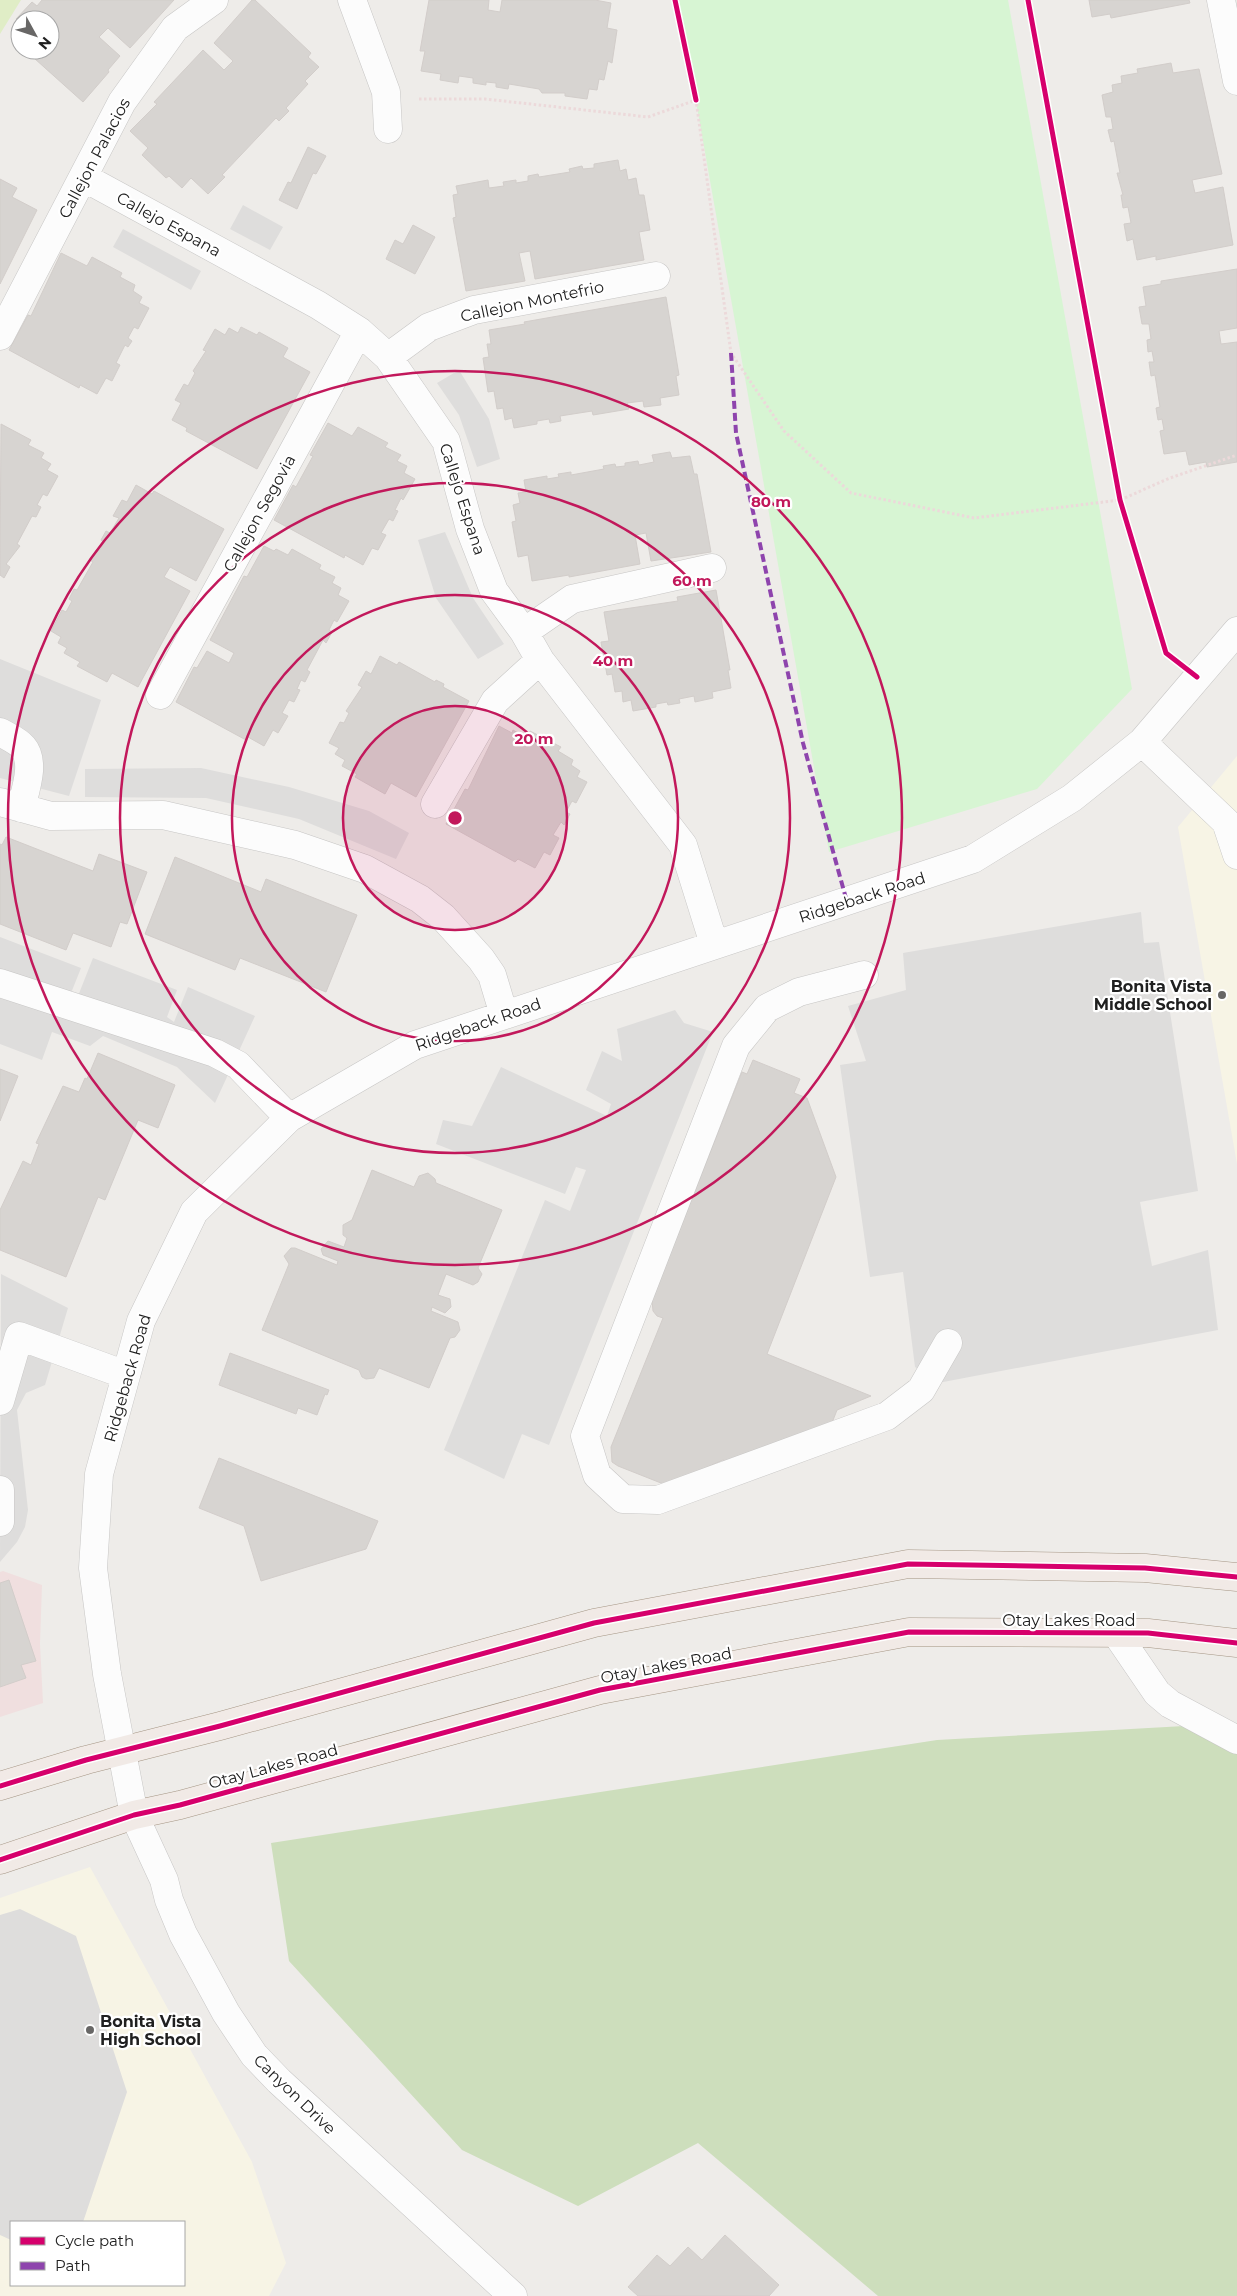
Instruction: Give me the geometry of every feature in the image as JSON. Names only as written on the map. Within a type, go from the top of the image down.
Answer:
[{"type":"main road","points":[[0,1786],[121,1751],[594,1623],[908,1564],[1145,1568],[1237,1577]]},
{"type":"main road","name":"Otay Lakes Road","points":[[0,1860],[134,1815],[180,1805],[600,1690],[909,1632],[1148,1633],[1237,1643]]},
{"type":"street","name":"Callejon Palacios","points":[[0,336],[122,102],[175,28],[214,0]]},
{"type":"street","points":[[352,0],[386,92],[388,130]]},
{"type":"street","points":[[1221,0],[1237,80]]},
{"type":"street","name":"Callejo Espana","points":[[83,177],[318,305],[359,331],[388,357],[446,441],[470,529],[494,591],[524,632],[540,660],[684,845],[714,944]]},
{"type":"street","name":"Callejon Montefrio","points":[[388,357],[429,327],[474,310],[656,276]]},
{"type":"street","name":"Callejon Segovia","points":[[160,695],[359,331]]},
{"type":"street","points":[[524,632],[572,598],[712,568]]},
{"type":"street","name":"Ridgeback Road","points":[[134,1815],[107,1674],[93,1568],[99,1474],[141,1321],[194,1212],[289,1118],[415,1044],[714,944],[903,884],[973,859],[1072,798],[1142,742],[1237,631]]},
{"type":"street","points":[[435,804],[495,701],[540,660]]},
{"type":"street","points":[[0,732],[22,746],[28,756],[28,775],[11,805],[52,816],[163,816],[295,844],[365,869],[420,899],[443,917],[481,959],[492,975],[504,1015]]},
{"type":"street","points":[[1142,742],[1226,822],[1237,856]]},
{"type":"street","points":[[864,976],[799,992],[767,1008],[736,1046],[584,1436],[597,1475],[623,1500],[658,1500],[887,1416],[921,1390],[948,1343]]},
{"type":"street","points":[[0,983],[215,1053],[238,1065],[289,1118]]},
{"type":"street","points":[[0,1401],[10,1331],[126,1376]]},
{"type":"street","points":[[0,1490],[0,1522]]},
{"type":"street","points":[[1116,1633],[1157,1693],[1170,1704],[1237,1740]]},
{"type":"street","name":"Canyon Drive","points":[[134,1815],[164,1880],[169,1900],[183,1934],[226,2012],[254,2055],[279,2081],[513,2296]]},
{"type":"path","points":[[386,92],[426,100],[485,100],[648,117],[696,100],[731,353],[784,431],[851,492],[974,518],[1120,500],[1170,478],[1237,455]]},
{"type":"shaded area","points":[[243,205],[283,227],[270,250],[230,229]]},
{"type":"shaded area","points":[[123,229],[201,271],[191,290],[113,247]]},
{"type":"shaded area","points":[[459,370],[489,419],[500,459],[477,467],[459,415],[437,383]]},
{"type":"shaded area","points":[[445,532],[473,598],[504,644],[478,659],[436,598],[418,540]]},
{"type":"shaded area","points":[[0,659],[101,700],[69,796],[0,778]]},
{"type":"shaded area","name":"Bonita Vista Middle School","points":[[1237,756],[1237,1164],[1178,827]]},
{"type":"shaded area","points":[[201,768],[289,787],[369,811],[409,833],[396,859],[299,819],[206,798],[85,797],[85,769]]},
{"type":"shaded area","points":[[1141,912],[1144,943],[1159,942],[1198,1191],[1140,1202],[1152,1266],[1208,1250],[1218,1330],[938,1383],[915,1367],[903,1272],[870,1277],[840,1065],[866,1061],[848,1006],[906,990],[903,953]]},
{"type":"shaded area","points":[[0,937],[81,968],[71,993],[78,996],[93,958],[177,990],[167,1017],[174,1022],[188,987],[255,1016],[215,1103],[177,1067],[103,1036],[90,1046],[52,1032],[42,1060],[0,1044]]},
{"type":"shaded area","points":[[675,1010],[684,1023],[713,1032],[549,1445],[522,1434],[504,1479],[444,1450],[545,1200],[570,1211],[586,1170],[576,1167],[565,1194],[436,1144],[443,1120],[472,1126],[501,1067],[607,1116],[611,1104],[586,1090],[602,1051],[622,1061],[617,1029]]},
{"type":"shaded area","points":[[1,1274],[68,1308],[45,1385],[26,1393],[17,1410],[28,1510],[25,1527],[17,1542],[0,1562]]},
{"type":"shaded area","points":[[3,1571],[42,1585],[40,1644],[43,1703],[0,1717],[0,1572]]},
{"type":"shaded area","name":"Bonita Vista High School","points":[[90,1867],[252,2162],[286,2263],[269,2296],[0,2296],[0,1898]]},
{"type":"shaded area","points":[[20,1909],[76,1936],[127,2092],[83,2221],[10,2221],[10,2240],[0,2235],[0,1915]]},
{"type":"green space","points":[[0,0],[21,0],[15,10],[10,10],[10,18],[0,34]]},
{"type":"green space","points":[[678,0],[1008,0],[1132,689],[1037,789],[829,852]]},
{"type":"green space","points":[[1237,1723],[1237,2296],[878,2296],[698,2143],[578,2206],[462,2150],[289,1961],[271,1843],[937,1740]]},
{"type":"building","points":[[42,0],[174,0],[130,48],[108,28],[99,37],[120,56],[83,102],[36,60],[60,60],[60,10],[24,10],[32,2],[37,6]]},
{"type":"building","points":[[252,0],[255,0],[311,53],[308,57],[319,67],[305,81],[308,84],[286,108],[289,111],[279,121],[276,118],[222,175],[225,177],[208,194],[191,178],[182,188],[169,176],[166,178],[142,155],[148,148],[130,131],[157,104],[154,102],[203,50],[224,70],[233,61],[214,43]]},
{"type":"building","points":[[429,0],[489,0],[488,10],[500,12],[502,0],[595,0],[611,3],[607,28],[617,30],[612,63],[608,61],[604,80],[599,79],[597,90],[589,89],[587,99],[565,96],[565,93],[542,93],[539,89],[509,84],[508,89],[496,87],[496,83],[486,82],[486,85],[473,83],[473,78],[459,76],[458,83],[440,80],[441,74],[421,71],[425,51],[420,51]]},
{"type":"building","points":[[1089,0],[1189,0],[1190,3],[1111,18],[1110,14],[1092,17]]},
{"type":"building","points":[[1171,63],[1173,73],[1199,69],[1222,174],[1192,180],[1195,193],[1223,187],[1233,245],[1156,260],[1156,256],[1137,260],[1133,239],[1127,241],[1124,224],[1131,223],[1128,207],[1123,208],[1121,195],[1123,195],[1117,173],[1120,173],[1114,141],[1111,142],[1108,130],[1113,129],[1111,117],[1106,117],[1102,95],[1113,92],[1112,85],[1122,83],[1121,76],[1138,73],[1137,69]]},
{"type":"building","points":[[308,147],[326,156],[316,174],[313,173],[297,209],[279,200],[288,182],[291,183]]},
{"type":"building","points":[[618,160],[620,171],[626,169],[628,180],[636,178],[639,195],[644,195],[650,230],[639,232],[644,260],[535,279],[530,251],[519,253],[525,281],[466,291],[453,218],[456,217],[453,195],[458,194],[456,186],[488,180],[489,188],[504,186],[503,182],[516,180],[516,183],[528,181],[528,176],[538,174],[539,177],[570,172],[569,169],[582,166],[583,169],[594,168],[594,164]]},
{"type":"building","points":[[0,179],[17,188],[12,197],[37,210],[0,284]]},
{"type":"building","points":[[413,225],[435,237],[415,274],[386,259],[395,240],[403,244]]},
{"type":"building","points":[[61,253],[87,266],[92,257],[122,273],[120,277],[135,285],[133,291],[142,297],[139,303],[149,308],[138,329],[134,327],[128,338],[132,341],[128,347],[125,345],[116,363],[120,365],[112,381],[106,378],[97,394],[80,385],[79,388],[9,350],[28,315],[31,316]]},
{"type":"building","points":[[1237,269],[1237,328],[1219,331],[1221,344],[1237,342],[1237,462],[1207,467],[1206,462],[1189,465],[1186,451],[1164,454],[1160,431],[1164,430],[1162,419],[1158,420],[1156,408],[1160,407],[1155,375],[1151,376],[1149,362],[1154,362],[1152,351],[1148,352],[1147,340],[1151,339],[1149,324],[1142,324],[1139,307],[1146,306],[1143,287],[1161,284],[1161,281]]},
{"type":"building","points":[[666,297],[679,375],[676,376],[679,395],[660,398],[661,405],[644,407],[643,401],[627,403],[629,409],[593,415],[592,411],[560,416],[561,421],[550,423],[549,419],[537,421],[537,424],[514,428],[512,418],[505,420],[503,408],[497,409],[494,391],[488,392],[483,358],[489,357],[487,344],[491,344],[489,330]]},
{"type":"building","points":[[241,327],[257,335],[259,332],[288,348],[283,357],[310,372],[257,469],[186,431],[187,428],[172,420],[181,403],[175,400],[184,384],[188,386],[195,373],[193,371],[206,351],[203,350],[215,329],[225,335],[229,328],[238,333]]},
{"type":"building","points":[[328,423],[352,436],[358,427],[388,443],[385,447],[401,455],[397,461],[407,466],[404,473],[415,479],[403,500],[401,498],[395,510],[398,511],[393,521],[389,519],[381,533],[386,535],[378,550],[372,548],[363,565],[345,555],[344,558],[274,520],[293,485],[296,487],[313,456],[310,455]]},
{"type":"building","points":[[1,424],[31,440],[28,445],[44,453],[41,458],[51,464],[47,470],[58,476],[47,496],[43,494],[37,505],[41,507],[36,517],[32,516],[17,544],[20,546],[6,564],[10,567],[4,578],[0,575]]},
{"type":"building","points":[[670,452],[672,458],[690,456],[694,474],[697,474],[711,552],[651,561],[646,533],[635,535],[640,564],[569,577],[569,575],[532,581],[528,555],[518,557],[512,522],[516,521],[513,505],[520,503],[518,493],[526,492],[524,480],[547,476],[547,479],[559,477],[558,474],[571,472],[571,475],[604,469],[603,466],[615,464],[616,467],[625,466],[625,463],[638,461],[639,465],[654,462],[652,455]]},
{"type":"building","points":[[136,485],[152,494],[154,491],[224,529],[196,581],[170,567],[164,577],[190,591],[138,687],[112,673],[107,682],[77,666],[80,662],[64,653],[67,648],[58,643],[61,637],[51,631],[62,610],[66,612],[72,601],[69,599],[74,589],[77,590],[93,562],[90,560],[97,549],[100,550],[104,542],[101,540],[106,531],[110,533],[119,518],[113,516],[122,500],[127,502]]},
{"type":"building","points":[[264,546],[288,555],[292,549],[321,565],[319,569],[335,577],[332,583],[341,588],[338,595],[349,601],[337,622],[334,620],[329,630],[332,632],[326,643],[323,640],[307,670],[310,672],[305,682],[301,680],[297,689],[300,690],[294,702],[289,700],[282,713],[288,716],[278,733],[273,730],[264,746],[248,737],[246,740],[176,702],[194,667],[197,668],[207,651],[229,663],[234,653],[210,640],[244,576],[247,577]]},
{"type":"building","points":[[716,590],[730,670],[728,670],[731,688],[712,692],[713,698],[695,702],[694,696],[679,699],[680,703],[668,705],[667,702],[656,704],[656,707],[633,711],[631,700],[623,702],[622,691],[615,692],[612,674],[607,675],[601,642],[609,641],[604,612],[678,601],[677,597]]},
{"type":"building","points":[[380,656],[397,665],[399,662],[435,682],[436,680],[444,684],[443,687],[469,701],[416,797],[391,783],[385,794],[355,777],[357,774],[342,766],[345,760],[335,754],[339,748],[329,743],[340,722],[344,723],[349,713],[346,711],[362,687],[358,685],[366,671],[371,674]]},
{"type":"building","points":[[499,726],[512,733],[513,730],[526,738],[530,731],[561,747],[558,751],[573,760],[571,765],[580,771],[577,777],[587,782],[576,803],[572,801],[566,812],[570,814],[564,825],[561,822],[553,835],[559,838],[550,855],[544,852],[535,868],[518,859],[515,862],[446,824],[465,789],[468,790]]},
{"type":"building","points":[[6,837],[93,871],[99,854],[147,872],[127,924],[120,922],[111,947],[73,933],[66,950],[0,924],[0,844],[2,845]]},
{"type":"building","points":[[175,857],[261,892],[266,879],[357,915],[326,992],[240,958],[235,970],[145,934]]},
{"type":"building","points":[[98,1053],[175,1085],[158,1128],[138,1120],[105,1200],[98,1197],[66,1277],[0,1250],[0,1210],[23,1161],[31,1165],[39,1144],[36,1143],[63,1086],[79,1092]]},
{"type":"building","points":[[753,1060],[800,1079],[794,1093],[807,1098],[836,1177],[767,1354],[871,1396],[837,1410],[823,1446],[759,1474],[723,1460],[666,1485],[612,1462],[611,1447],[663,1318],[657,1316],[653,1311],[652,1300],[742,1072],[747,1074]]},
{"type":"building","points":[[0,1069],[18,1076],[0,1121]]},
{"type":"building","points":[[372,1170],[414,1187],[419,1176],[428,1173],[435,1179],[436,1183],[502,1210],[478,1268],[482,1274],[478,1282],[473,1285],[446,1274],[438,1295],[450,1299],[451,1307],[445,1313],[432,1307],[431,1311],[458,1322],[460,1330],[455,1337],[450,1338],[429,1388],[379,1368],[374,1378],[366,1379],[362,1377],[359,1370],[262,1330],[289,1264],[284,1256],[291,1248],[337,1265],[338,1261],[323,1255],[321,1249],[328,1241],[344,1247],[347,1238],[343,1235],[343,1225],[352,1220]]},
{"type":"building","points":[[230,1353],[329,1390],[327,1395],[325,1394],[317,1415],[298,1408],[296,1414],[219,1385]]},
{"type":"building","points":[[219,1458],[378,1521],[366,1549],[261,1581],[244,1526],[199,1508]]},
{"type":"building","points":[[9,1580],[36,1661],[21,1665],[26,1678],[0,1687],[0,1583]]},
{"type":"building","points":[[725,2235],[779,2285],[769,2296],[638,2296],[628,2287],[657,2255],[670,2266],[688,2247],[702,2260]]},
{"type":"marked path","points":[[731,353],[736,433],[803,743],[847,902]]},
{"type":"cycle path","points":[[675,0],[696,100]]},
{"type":"cycle path","points":[[1028,0],[1120,500],[1166,653],[1197,677]]},
{"type":"cycle path","points":[[0,1786],[86,1760],[220,1726],[594,1623],[908,1564],[1145,1568],[1237,1577]]},
{"type":"cycle path","points":[[0,1860],[134,1815],[180,1805],[600,1690],[909,1632],[1148,1633],[1237,1643]]},
{"type":"place","name":"Bonita Vista Middle School","points":[[1222,995]]},
{"type":"place","name":"Bonita Vista High School","points":[[90,2030]]}]
